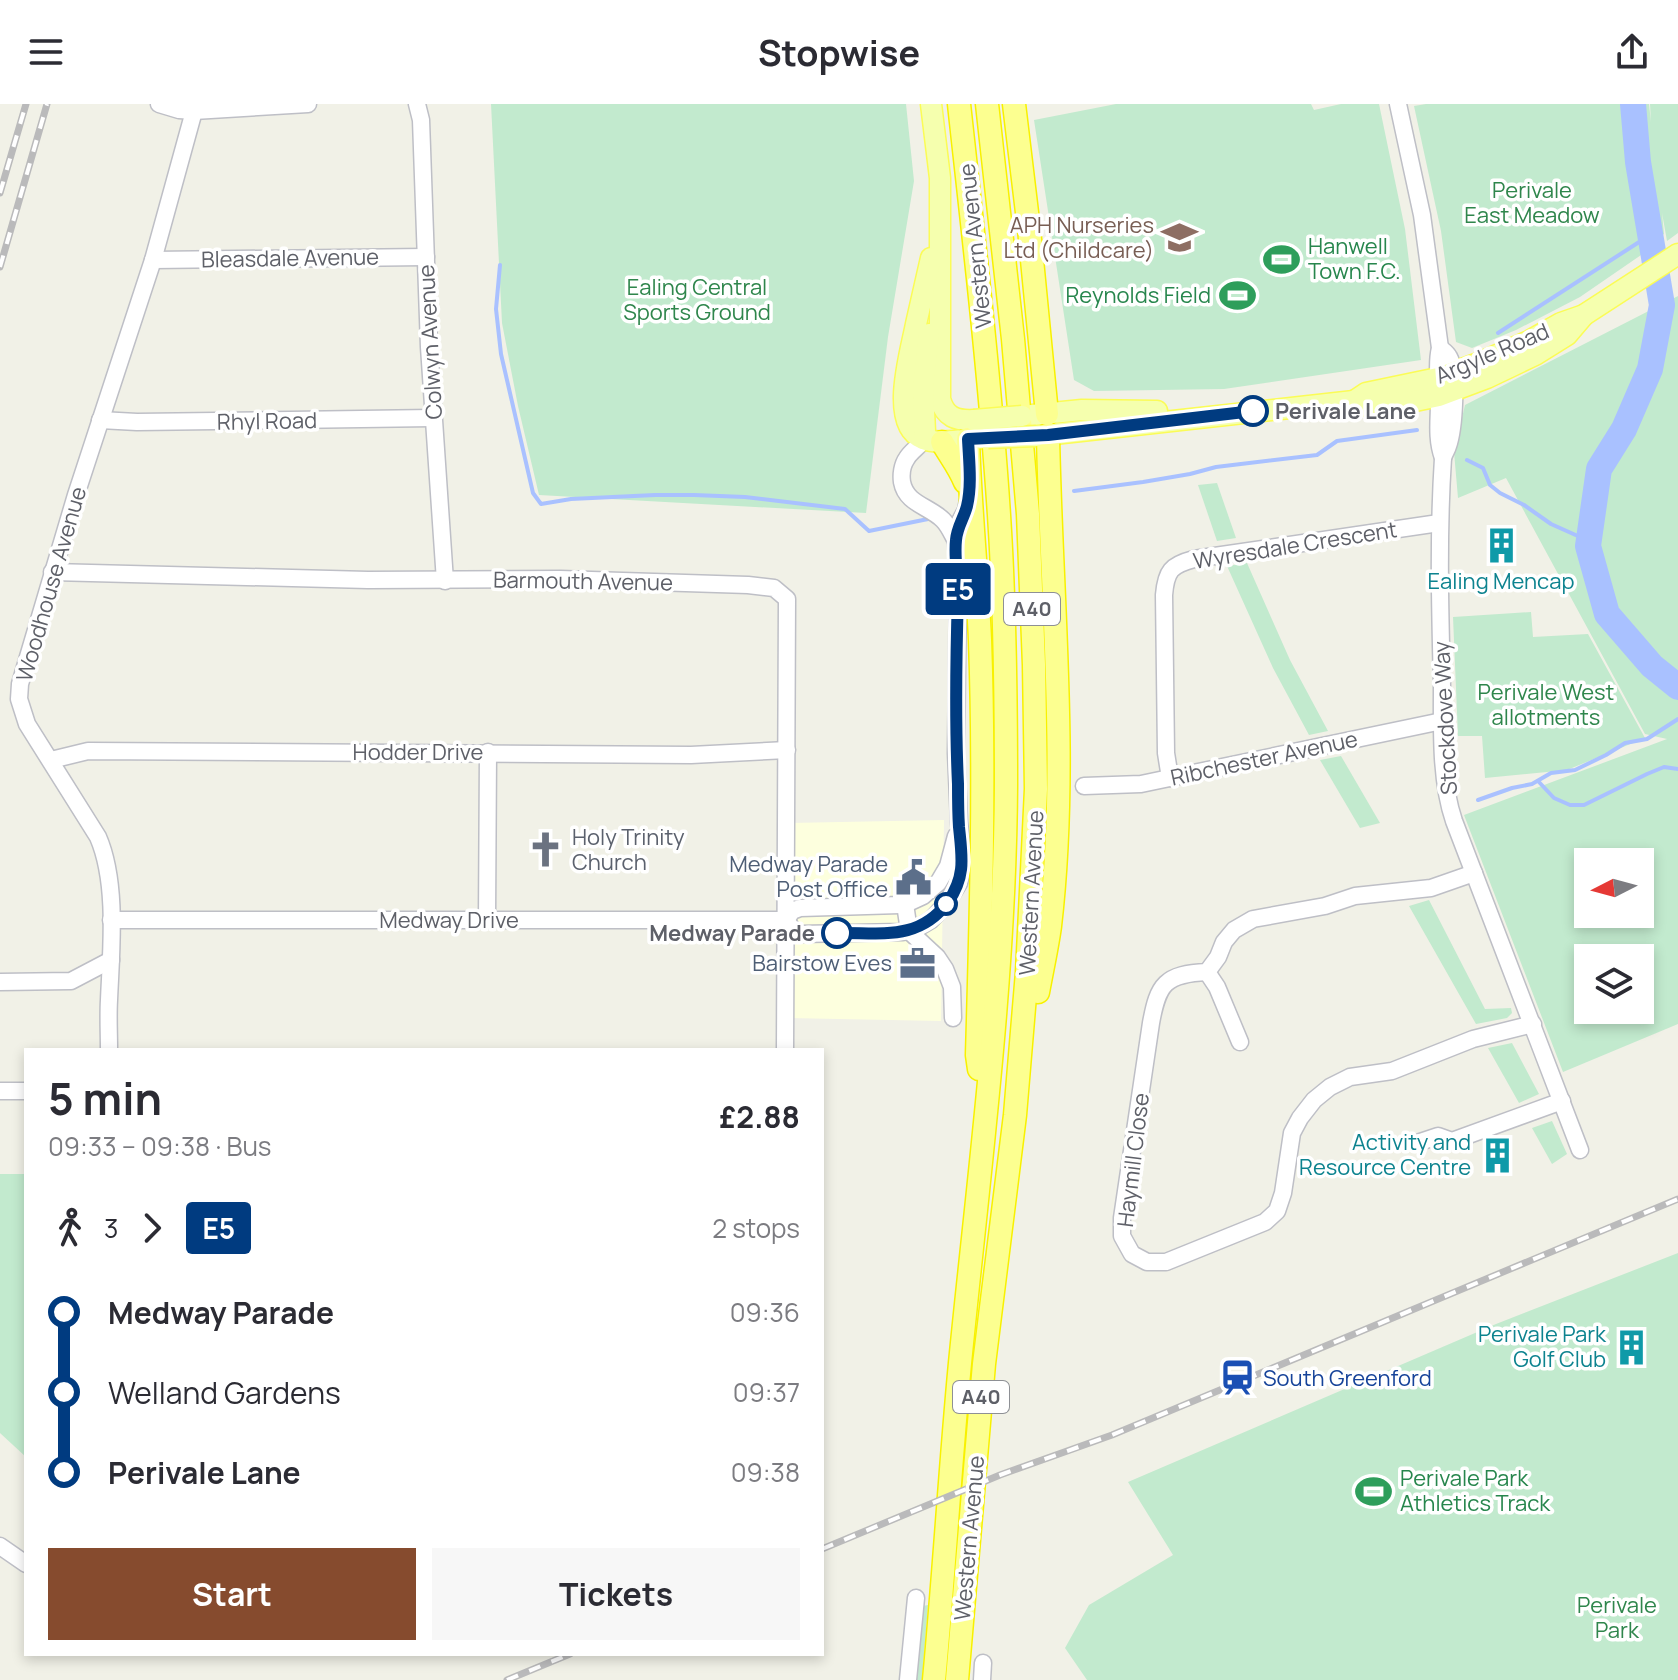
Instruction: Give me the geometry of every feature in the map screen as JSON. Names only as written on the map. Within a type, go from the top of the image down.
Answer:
[{"type":"highway","name":"Western Avenue","points":[[934,1680],[960,1364],[987,1118],[999,971],[1006,789],[999,519],[985,341],[959,104]]},
{"type":"highway","name":"Western Avenue","points":[[957,1680],[984,1364],[1015,1115],[1027,972],[1036,789],[1028,514],[1013,339],[987,104]]},
{"type":"highway","name":"A40","points":[[1014,104],[1029,229],[1058,671],[1057,813],[1050,928],[1015,1115]]},
{"type":"highway","name":"A40","points":[[970,430],[969,490],[980,641],[981,710],[977,1055],[987,1118]]},
{"type":"highway","name":"A40","points":[[933,440],[955,461],[969,490]]},
{"type":"main road","points":[[931,104],[940,178],[940,399],[947,414],[970,430]]},
{"type":"main road","points":[[933,440],[911,430],[904,396],[905,376],[939,215]]},
{"type":"main road","name":"Argyle Road","points":[[933,440],[970,430],[1233,413],[1354,401],[1367,406],[1415,401],[1446,384],[1493,376],[1535,355],[1567,335],[1584,315],[1673,259]]},
{"type":"main road","points":[[933,440],[925,432],[923,388],[939,274]]},
{"type":"street","points":[[159,104],[194,111],[308,104]]},
{"type":"street","name":"Colwyn Avenue","points":[[417,104],[421,120],[433,418],[445,581]]},
{"type":"street","points":[[1398,104],[1422,215],[1440,348],[1451,359],[1446,384]]},
{"type":"street","name":"Woodhouse Avenue","points":[[109,1048],[111,920],[103,849],[27,724],[19,699],[25,665],[52,572],[153,260],[194,111]]},
{"type":"street","name":"Bleasdale Avenue","points":[[153,260],[426,257]]},
{"type":"street","name":"Stockdove Way","points":[[1446,384],[1449,445],[1443,458],[1439,523],[1446,793],[1580,1150]]},
{"type":"street","name":"Rhyl Road","points":[[100,420],[433,418]]},
{"type":"street","points":[[933,440],[907,456],[901,477],[903,487],[915,503],[940,517],[956,541]]},
{"type":"street","points":[[959,822],[948,866],[938,883],[923,896],[905,904],[800,908],[792,911],[786,920],[800,934],[909,931],[931,920],[959,883],[963,862],[956,739],[956,541],[969,490]]},
{"type":"street","name":"Wyresdale Crescent","points":[[1170,778],[1166,753],[1164,595],[1168,574],[1179,563],[1439,523]]},
{"type":"street","name":"Barmouth Avenue","points":[[52,572],[445,581],[560,579],[774,588],[787,599],[785,1048]]},
{"type":"street","name":"Ribchester Avenue","points":[[1084,786],[1141,784],[1442,721]]},
{"type":"street","name":"Hodder Drive","points":[[51,760],[88,751],[691,755],[787,750]]},
{"type":"street","points":[[487,920],[488,752]]},
{"type":"street","points":[[1240,1042],[1217,987],[1207,972],[1234,930],[1253,919],[1325,906],[1355,896],[1431,888],[1474,873]]},
{"type":"street","points":[[905,904],[909,931],[923,942],[945,969],[952,987],[953,1018]]},
{"type":"street","name":"Medway Drive","points":[[111,920],[786,920]]},
{"type":"street","points":[[0,982],[71,981],[111,960]]},
{"type":"street","name":"Haymill Close","points":[[1207,972],[1173,978],[1157,994],[1155,1003],[1122,1218],[1122,1236],[1132,1254],[1147,1262],[1166,1262],[1265,1222],[1277,1211],[1283,1193],[1292,1133],[1314,1100],[1330,1087],[1350,1077],[1392,1071],[1473,1039],[1533,1024]]},
{"type":"street","points":[[0,1091],[24,1091]]},
{"type":"street","points":[[1420,1142],[1438,1136],[1452,1141],[1562,1101]]},
{"type":"street","points":[[0,1546],[24,1563]]},
{"type":"street","points":[[908,1680],[916,1598]]},
{"type":"shaded area","points":[[944,820],[941,1021],[788,1018],[789,823]]},
{"type":"green space","name":"Ealing Central Sports Ground","points":[[491,104],[906,104],[914,181],[888,337],[866,513],[539,495],[502,323]]},
{"type":"green space","name":"Reynolds Field","points":[[1116,104],[1311,104],[1314,110],[1341,104],[1379,104],[1405,229],[1421,360],[1224,389],[1094,391],[1074,380],[1034,120]]},
{"type":"green space","name":"Perivale East Meadow","points":[[1649,104],[1651,122],[1650,104],[1678,104],[1678,233],[1667,241],[1662,213],[1664,234],[1643,249],[1644,253],[1580,297],[1516,330],[1472,348],[1456,342],[1441,231],[1414,106]]},
{"type":"green space","points":[[1678,296],[1678,1024],[1563,1072],[1464,815],[1667,739],[1645,734],[1506,478],[1458,498],[1454,452],[1465,405]]},
{"type":"green space","points":[[1217,483],[1236,538],[1217,541],[1198,485]]},
{"type":"green space","points":[[1247,563],[1290,660],[1328,731],[1309,735],[1273,668],[1227,566]]},
{"type":"green space","name":"Perivale West allotments","points":[[1531,612],[1533,637],[1588,634],[1645,738],[1567,770],[1485,778],[1482,736],[1458,736],[1453,617]]},
{"type":"green space","points":[[1341,756],[1380,823],[1360,828],[1320,760]]},
{"type":"green space","points":[[1429,900],[1485,1009],[1511,1008],[1512,1013],[1507,1018],[1476,1024],[1409,906]]},
{"type":"green space","points":[[1512,1043],[1539,1094],[1519,1103],[1488,1048]]},
{"type":"green space","points":[[1552,1121],[1567,1154],[1552,1164],[1532,1128]]},
{"type":"green space","points":[[0,1174],[24,1174],[24,1455],[0,1433]]},
{"type":"green space","name":"Perivale Park Athletics Track","points":[[1678,1253],[1678,1680],[1087,1680],[1065,1648],[1089,1605],[1173,1555],[1128,1482],[1496,1324]]},
{"type":"green space","points":[[928,1605],[922,1680],[914,1680],[923,1606]]},
{"type":"waterway","points":[[1633,104],[1638,162],[1662,305],[1650,369],[1624,429],[1599,469],[1588,546],[1607,614],[1652,666],[1678,687]]},
{"type":"waterway","points":[[1498,333],[1650,235]]},
{"type":"waterway","points":[[500,265],[496,309],[501,354],[533,493],[541,504],[571,499],[655,495],[745,497],[845,509],[869,531],[933,518]]},
{"type":"waterway","points":[[1074,491],[1143,482],[1216,467],[1317,455],[1337,441],[1417,430]]},
{"type":"waterway","points":[[1467,460],[1483,468],[1490,485],[1500,493],[1551,524],[1589,541]]},
{"type":"waterway","points":[[1478,800],[1532,784],[1551,773],[1575,770],[1625,743],[1647,739],[1678,719]]},
{"type":"waterway","points":[[1538,781],[1554,798],[1570,805],[1584,805],[1664,767],[1678,769]]},
{"type":"railway","points":[[0,193],[26,104]]},
{"type":"railway","points":[[0,267],[47,104]]},
{"type":"railway","points":[[824,1548],[1000,1475],[1112,1435],[1678,1199]]},
{"type":"railway","points":[[507,1680],[565,1656]]},
{"type":"bus line","name":"E5","points":[[837,933],[914,930],[931,920],[959,883],[963,862],[956,753],[956,541],[969,490],[968,439],[1048,435],[1253,411]]},
{"type":"place","name":"APH Nurseries Ltd (Childcare)","points":[[1180,238]]},
{"type":"place","name":"Hanwell Town F.C.","points":[[1282,259]]},
{"type":"place","name":"Reynolds Field","points":[[1237,295]]},
{"type":"place","name":"Perivale Lane","points":[[1253,411]]},
{"type":"place","name":"Ealing Mencap","points":[[1501,545]]},
{"type":"place","name":"Holy Trinity Church","points":[[546,850]]},
{"type":"place","name":"Medway Parade Post Office","points":[[914,877]]},
{"type":"place","name":"Medway Parade","points":[[837,933]]},
{"type":"place","name":"Bairstow Eves","points":[[918,963]]},
{"type":"place","name":"Activity and Resource Centre","points":[[1497,1155]]},
{"type":"place","name":"Perivale Park Golf Club","points":[[1632,1347]]},
{"type":"place","name":"South Greenford","points":[[1237,1378]]},
{"type":"place","name":"Perivale Park Athletics Track","points":[[1374,1491]]},
{"type":"park label","name":"Perivale Park","points":[[1617,1618]]}]
